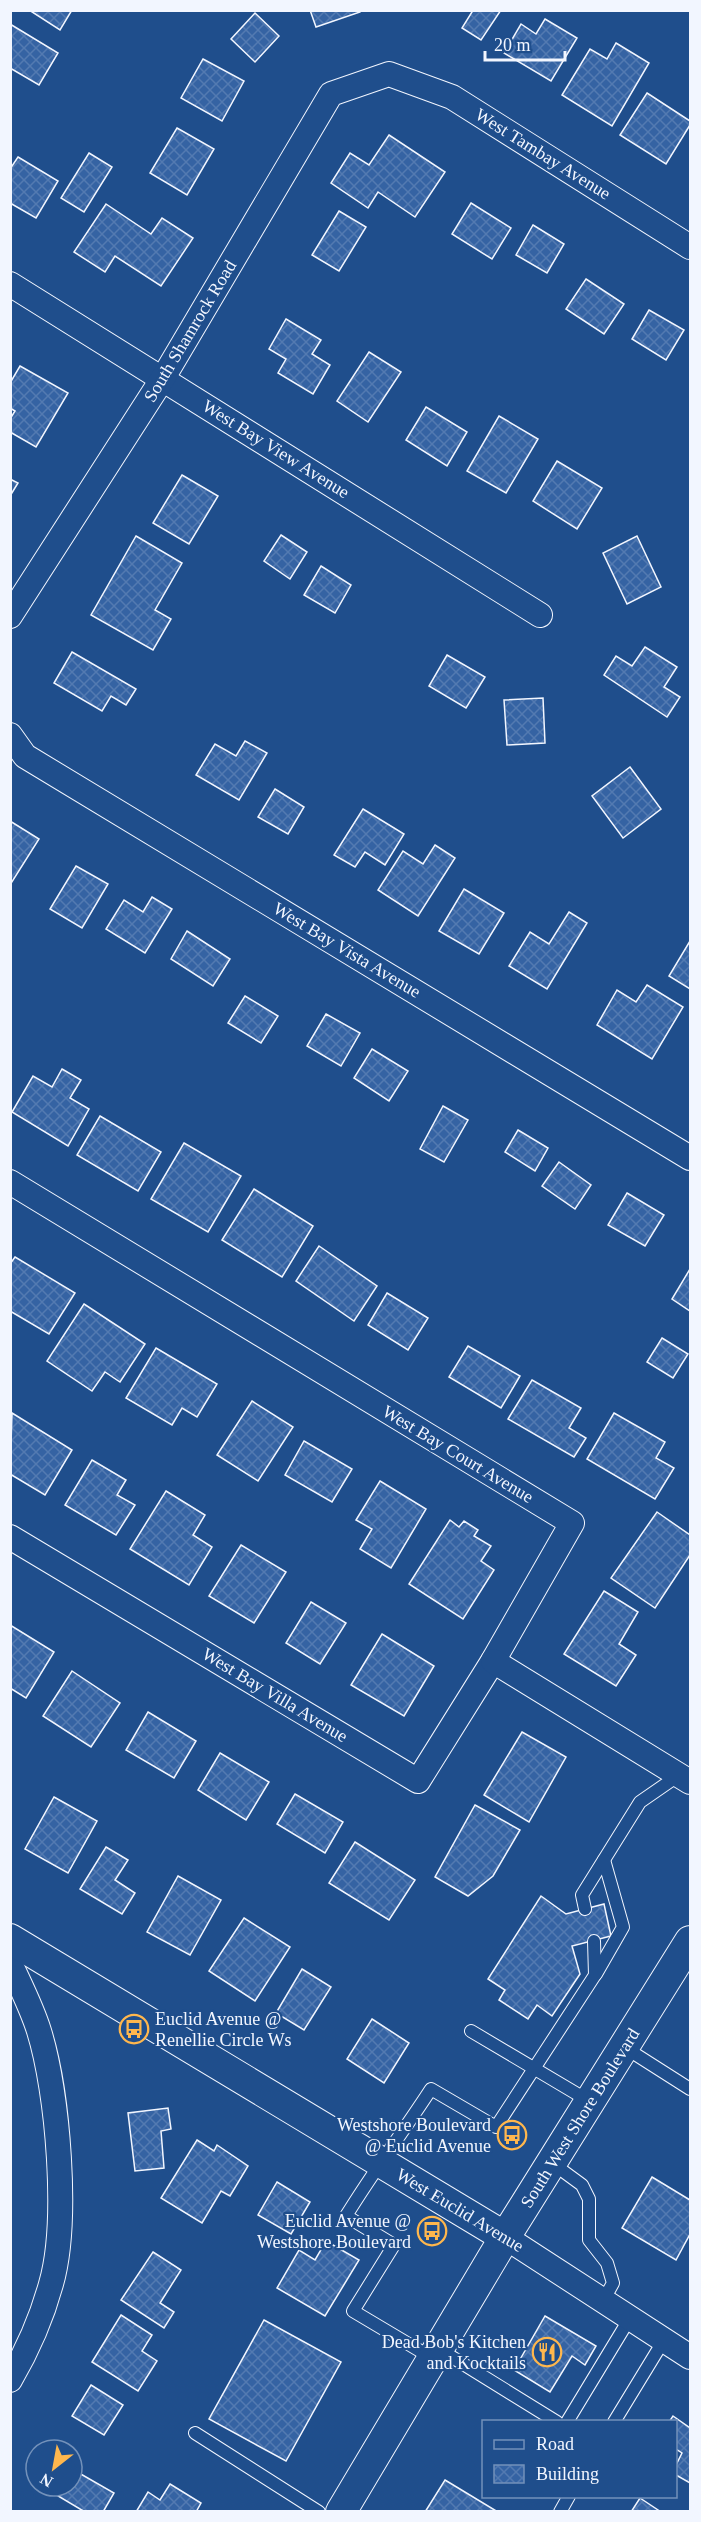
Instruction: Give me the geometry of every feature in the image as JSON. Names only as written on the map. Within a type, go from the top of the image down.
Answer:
[{"type":"street","name":"West Tambay Avenue","points":[[389,74],[453,98],[690,247]]},
{"type":"street","name":"South Shamrock Road","points":[[10,616],[163,378],[331,94],[389,74]]},
{"type":"street","name":"West Bay View Avenue","points":[[10,284],[540,615]]},
{"type":"street","name":"West Bay Vista Avenue","points":[[10,735],[25,756],[689,1152]]},
{"type":"street","name":"West Bay Court Avenue","points":[[10,1182],[572,1523],[493,1661]]},
{"type":"street","name":"West Bay Villa Avenue","points":[[10,1537],[418,1781],[493,1661]]},
{"type":"street","points":[[493,1661],[685,1778]]},
{"type":"street","name":"West Euclid Avenue","points":[[10,1939],[505,2237],[690,2357]]},
{"type":"street","name":"South West Shore Boulevard","points":[[340,2511],[505,2237],[624,2047],[688,1953]]},
{"type":"street","points":[[10,1963],[39,2031],[54,2102],[61,2211],[52,2283],[24,2357],[10,2380]]},
{"type":"lane","points":[[585,1909],[582,1896],[640,1802],[685,1778]]},
{"type":"lane","points":[[555,2420],[353,2311],[394,2245],[346,2216],[379,2161],[396,2142],[431,2089],[496,2127],[595,1975],[623,1927],[603,1860]]},
{"type":"lane","points":[[594,1941],[595,1975]]},
{"type":"lane","points":[[471,2031],[590,2102]]},
{"type":"lane","points":[[624,2047],[690,2089]]},
{"type":"lane","points":[[552,2163],[582,2185],[589,2199],[589,2240],[607,2263],[613,2283],[603,2301]]},
{"type":"lane","points":[[568,2420],[630,2318]]},
{"type":"lane","points":[[615,2420],[664,2340]]},
{"type":"lane","points":[[195,2433],[319,2511]]},
{"type":"lane","points":[[560,2511],[568,2498]]},
{"type":"building","points":[[29,10],[72,10],[60,30]]},
{"type":"building","points":[[310,10],[360,10],[360,12],[316,27]]},
{"type":"building","points":[[469,10],[501,10],[481,40],[462,28],[472,12]]},
{"type":"building","points":[[255,13],[279,36],[255,62],[231,39]]},
{"type":"building","points":[[545,19],[577,38],[551,81],[504,53],[521,24],[536,34]]},
{"type":"building","points":[[10,24],[58,53],[39,85],[10,68]]},
{"type":"building","points":[[616,43],[649,63],[612,126],[562,95],[590,49],[607,59]]},
{"type":"building","points":[[203,59],[244,81],[222,121],[181,98]]},
{"type":"building","points":[[647,93],[690,121],[690,125],[666,164],[620,135]]},
{"type":"building","points":[[177,128],[214,149],[187,195],[150,173]]},
{"type":"building","points":[[389,135],[445,172],[415,217],[378,192],[368,208],[331,183],[350,153],[369,165]]},
{"type":"building","points":[[89,153],[112,167],[84,212],[61,198]]},
{"type":"building","points":[[18,157],[58,181],[36,218],[10,203],[10,169]]},
{"type":"building","points":[[471,203],[511,228],[492,259],[452,234]]},
{"type":"building","points":[[106,204],[151,234],[162,218],[193,238],[161,286],[115,256],[105,272],[74,252]]},
{"type":"building","points":[[339,211],[366,227],[339,271],[312,255]]},
{"type":"building","points":[[533,225],[564,244],[547,273],[516,255]]},
{"type":"building","points":[[586,279],[624,304],[604,334],[566,309]]},
{"type":"building","points":[[649,310],[684,330],[666,360],[632,339]]},
{"type":"building","points":[[286,319],[321,340],[312,354],[330,365],[313,394],[278,373],[286,359],[269,349]]},
{"type":"building","points":[[369,352],[401,372],[368,422],[337,401]]},
{"type":"building","points":[[20,366],[68,393],[36,447],[10,432],[10,419],[15,411],[10,408],[10,383]]},
{"type":"building","points":[[426,407],[467,432],[447,466],[406,440]]},
{"type":"building","points":[[499,416],[538,439],[506,493],[467,471]]},
{"type":"building","points":[[557,461],[602,488],[577,529],[533,501]]},
{"type":"building","points":[[182,475],[218,496],[189,544],[153,523]]},
{"type":"building","points":[[10,479],[18,483],[10,496]]},
{"type":"building","points":[[281,535],[307,552],[290,579],[264,561]]},
{"type":"building","points":[[136,536],[182,563],[155,610],[171,619],[153,650],[91,615]]},
{"type":"building","points":[[637,536],[661,587],[627,604],[603,553]]},
{"type":"building","points":[[321,566],[351,585],[335,613],[304,595]]},
{"type":"building","points":[[645,647],[677,667],[664,687],[680,697],[667,717],[604,675],[616,656],[632,666]]},
{"type":"building","points":[[72,652],[136,689],[126,705],[111,696],[102,711],[54,683]]},
{"type":"building","points":[[447,655],[485,677],[466,708],[429,686]]},
{"type":"building","points":[[543,698],[545,743],[507,745],[504,700]]},
{"type":"building","points":[[245,741],[267,753],[239,800],[196,775],[215,744],[236,756]]},
{"type":"building","points":[[630,767],[661,809],[623,838],[592,796]]},
{"type":"building","points":[[275,789],[304,807],[288,834],[258,817]]},
{"type":"building","points":[[363,809],[404,834],[385,865],[365,852],[355,867],[334,855]]},
{"type":"building","points":[[10,821],[39,839],[10,885]]},
{"type":"building","points":[[435,845],[455,858],[418,916],[378,890],[403,851],[423,864]]},
{"type":"building","points":[[76,866],[108,884],[82,928],[50,909]]},
{"type":"building","points":[[464,889],[504,913],[479,954],[439,931]]},
{"type":"building","points":[[152,897],[172,909],[145,953],[106,929],[124,900],[143,912]]},
{"type":"building","points":[[569,912],[587,923],[547,989],[509,966],[530,932],[549,944]]},
{"type":"building","points":[[187,931],[230,959],[213,986],[171,959]]},
{"type":"building","points":[[690,941],[690,989],[669,976]]},
{"type":"building","points":[[647,985],[683,1007],[652,1059],[597,1025],[617,990],[636,1002]]},
{"type":"building","points":[[245,996],[278,1016],[261,1043],[228,1023]]},
{"type":"building","points":[[326,1014],[360,1033],[341,1066],[307,1046]]},
{"type":"building","points":[[372,1049],[408,1071],[389,1101],[354,1078]]},
{"type":"building","points":[[62,1069],[81,1080],[70,1098],[89,1109],[68,1146],[12,1112],[33,1076],[52,1087]]},
{"type":"building","points":[[443,1106],[468,1120],[444,1162],[420,1149]]},
{"type":"building","points":[[100,1116],[161,1152],[138,1191],[77,1155]]},
{"type":"building","points":[[518,1130],[548,1148],[535,1171],[505,1152]]},
{"type":"building","points":[[184,1143],[241,1176],[208,1232],[151,1199]]},
{"type":"building","points":[[559,1162],[591,1185],[575,1209],[542,1186]]},
{"type":"building","points":[[254,1189],[313,1226],[282,1277],[222,1240]]},
{"type":"building","points":[[627,1193],[664,1215],[645,1246],[608,1225]]},
{"type":"building","points":[[319,1246],[377,1286],[354,1321],[296,1281]]},
{"type":"building","points":[[15,1257],[75,1293],[49,1334],[10,1311],[10,1264]]},
{"type":"building","points":[[690,1269],[690,1311],[672,1299]]},
{"type":"building","points":[[387,1293],[428,1318],[408,1350],[368,1325]]},
{"type":"building","points":[[84,1304],[145,1344],[120,1382],[105,1372],[92,1391],[47,1361]]},
{"type":"building","points":[[662,1338],[688,1354],[673,1378],[647,1362]]},
{"type":"building","points":[[468,1346],[520,1376],[501,1408],[449,1377]]},
{"type":"building","points":[[156,1348],[217,1384],[197,1417],[182,1408],[172,1425],[126,1398]]},
{"type":"building","points":[[532,1380],[581,1408],[569,1428],[586,1438],[574,1457],[508,1419]]},
{"type":"building","points":[[252,1401],[293,1427],[258,1481],[217,1455]]},
{"type":"building","points":[[12,1413],[72,1450],[45,1495],[10,1474]]},
{"type":"building","points":[[614,1413],[665,1442],[656,1458],[674,1468],[655,1499],[587,1459]]},
{"type":"building","points":[[304,1441],[352,1469],[332,1502],[285,1475]]},
{"type":"building","points":[[92,1460],[126,1480],[117,1495],[135,1505],[116,1535],[65,1505]]},
{"type":"building","points":[[380,1481],[426,1509],[391,1568],[360,1549],[372,1529],[356,1520]]},
{"type":"building","points":[[166,1491],[205,1515],[193,1535],[212,1547],[189,1585],[130,1549]]},
{"type":"building","points":[[657,1512],[690,1535],[690,1555],[655,1608],[611,1578]]},
{"type":"building","points":[[450,1520],[459,1527],[464,1521],[478,1530],[474,1536],[491,1546],[481,1561],[494,1570],[463,1619],[409,1584]]},
{"type":"building","points":[[241,1545],[286,1572],[254,1623],[209,1596]]},
{"type":"building","points":[[604,1591],[638,1612],[619,1644],[636,1655],[616,1686],[564,1654]]},
{"type":"building","points":[[311,1602],[346,1623],[320,1664],[286,1643]]},
{"type":"building","points":[[10,1625],[54,1652],[26,1698],[10,1688]]},
{"type":"building","points":[[382,1634],[434,1666],[404,1716],[351,1685]]},
{"type":"building","points":[[72,1671],[120,1703],[91,1747],[43,1716]]},
{"type":"building","points":[[148,1712],[196,1741],[174,1778],[126,1750]]},
{"type":"building","points":[[522,1732],[566,1757],[529,1822],[484,1795]]},
{"type":"building","points":[[220,1753],[269,1782],[246,1820],[198,1790]]},
{"type":"building","points":[[295,1794],[343,1822],[325,1853],[277,1824]]},
{"type":"building","points":[[54,1797],[97,1821],[68,1873],[25,1849]]},
{"type":"building","points":[[475,1805],[520,1830],[493,1876],[468,1896],[435,1877]]},
{"type":"building","points":[[355,1842],[415,1880],[389,1920],[329,1883]]},
{"type":"building","points":[[106,1847],[128,1860],[115,1880],[135,1893],[122,1914],[80,1889]]},
{"type":"building","points":[[178,1876],[221,1900],[190,1955],[147,1932]]},
{"type":"building","points":[[541,1896],[566,1914],[604,1904],[611,1936],[572,1946],[580,1974],[552,2016],[537,2005],[528,2019],[499,2000],[505,1990],[488,1979]]},
{"type":"building","points":[[244,1918],[290,1947],[255,2001],[209,1971]]},
{"type":"building","points":[[302,1969],[331,1987],[304,2030],[276,2013]]},
{"type":"building","points":[[372,2019],[409,2043],[384,2083],[347,2059]]},
{"type":"building","points":[[168,2108],[171,2129],[161,2131],[164,2168],[135,2171],[128,2113]]},
{"type":"building","points":[[197,2140],[214,2151],[217,2145],[248,2166],[230,2196],[221,2191],[202,2223],[161,2198]]},
{"type":"building","points":[[652,2177],[690,2200],[690,2234],[676,2260],[622,2228]]},
{"type":"building","points":[[277,2182],[310,2202],[291,2234],[258,2215]]},
{"type":"building","points":[[326,2241],[359,2260],[325,2316],[277,2288],[299,2250],[315,2260]]},
{"type":"building","points":[[153,2252],[181,2270],[160,2303],[174,2312],[164,2328],[121,2300]]},
{"type":"building","points":[[121,2315],[152,2335],[142,2351],[157,2361],[138,2391],[92,2362]]},
{"type":"building","points":[[545,2316],[596,2346],[585,2365],[572,2356],[550,2392],[514,2370]]},
{"type":"building","points":[[264,2320],[341,2362],[286,2461],[209,2419]]},
{"type":"building","points":[[91,2385],[123,2405],[104,2435],[72,2416]]},
{"type":"building","points":[[673,2416],[690,2428],[690,2483],[677,2476],[677,2463],[682,2453],[677,2450],[677,2420],[670,2420]]},
{"type":"building","points":[[84,2476],[114,2493],[103,2512],[85,2512],[61,2498],[84,2498]]},
{"type":"building","points":[[445,2480],[498,2512],[425,2512]]},
{"type":"building","points":[[170,2484],[201,2503],[196,2512],[136,2512],[148,2492],[160,2500]]},
{"type":"building","points":[[640,2498],[661,2512],[631,2512]]},
{"type":"place","name":"Euclid Avenue @ Renellie Circle Ws","points":[[134,2029]]},
{"type":"place","name":"Westshore Boulevard @ Euclid Avenue","points":[[512,2135]]},
{"type":"place","name":"Euclid Avenue @ Westshore Boulevard","points":[[432,2231]]},
{"type":"place","name":"Dead Bob's Kitchen and Kocktails","points":[[547,2352]]}]
